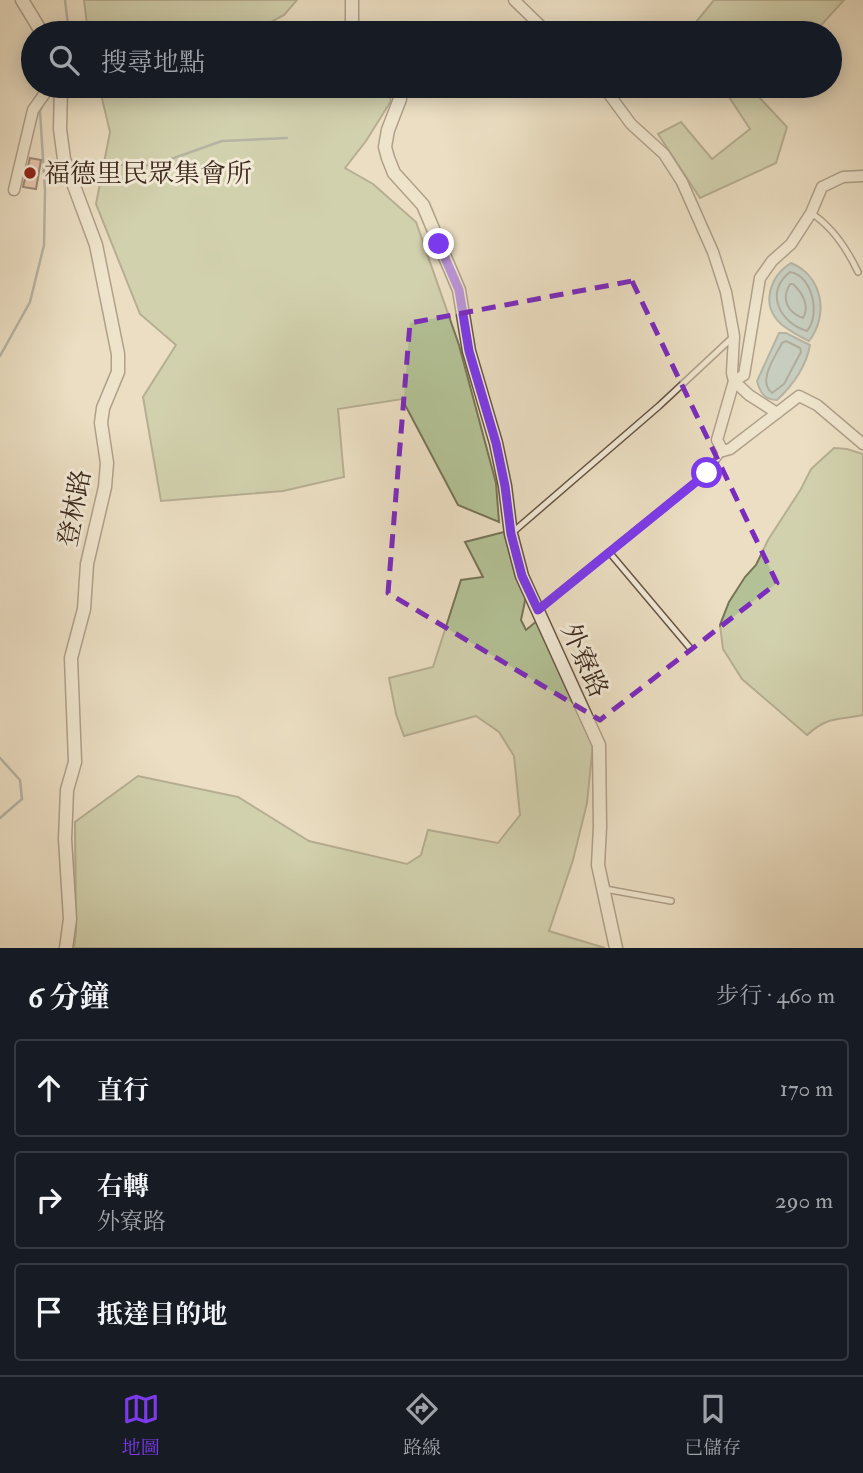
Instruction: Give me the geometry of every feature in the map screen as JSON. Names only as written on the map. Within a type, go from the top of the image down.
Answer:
[{"type":"street","points":[[22,0],[35,21]]},
{"type":"street","points":[[352,0],[352,21]]},
{"type":"street","points":[[514,0],[536,21]]},
{"type":"street","points":[[14,190],[33,110],[42,98]]},
{"type":"street","name":"登林路","points":[[61,98],[60,129],[64,159],[96,245],[118,354],[118,372],[103,408],[107,463],[105,487],[87,564],[84,609],[71,658],[75,762],[67,790],[65,839],[70,919],[66,948]]},
{"type":"street","name":"外寮路","points":[[400,98],[388,130],[385,147],[388,158],[394,173],[423,205],[459,290],[469,351],[503,475],[511,534],[522,576],[599,745],[598,865],[615,948]]},
{"type":"street","points":[[612,98],[631,124],[664,154],[682,183],[720,272],[734,336],[734,381],[717,440],[723,451],[730,449],[799,396],[817,405],[863,444]]},
{"type":"street","points":[[734,381],[744,375],[760,278],[772,261],[791,244],[811,213],[822,187],[843,177],[863,176]]},
{"type":"street","points":[[734,381],[749,395],[777,413]]},
{"type":"lane","points":[[811,213],[826,222],[858,272]]},
{"type":"lane","points":[[511,534],[659,406],[734,336]]},
{"type":"lane","points":[[538,610],[707,473],[723,451]]},
{"type":"lane","points":[[609,552],[691,648]]},
{"type":"lane","points":[[605,889],[671,901]]},
{"type":"highlighted area","points":[[632,281],[777,583],[600,720],[388,593],[410,323]]},
{"type":"green space","points":[[84,0],[297,0],[284,15],[273,21],[87,21]]},
{"type":"green space","points":[[714,0],[844,0],[825,21],[697,21]]},
{"type":"green space","points":[[102,98],[390,98],[391,101],[366,141],[345,168],[373,184],[416,222],[459,345],[496,483],[499,522],[458,505],[402,399],[338,409],[344,477],[283,491],[161,501],[143,397],[176,345],[140,314],[96,204],[110,132]]},
{"type":"green space","points":[[730,98],[760,98],[787,127],[776,163],[700,198],[658,134],[681,122],[712,159],[750,129]]},
{"type":"green space","points":[[834,448],[863,454],[863,715],[828,721],[807,735],[742,679],[723,649],[720,625],[729,602],[756,565],[811,469]]},
{"type":"green space","points":[[508,531],[526,596],[521,620],[526,630],[538,620],[594,734],[587,803],[573,860],[549,931],[605,948],[74,948],[75,822],[138,776],[238,797],[309,841],[407,864],[421,855],[428,830],[498,843],[520,815],[514,756],[499,732],[476,716],[404,736],[396,714],[389,678],[433,667],[461,580],[483,577],[465,542]]},
{"type":"water","points":[[791,263],[810,277],[820,297],[819,320],[809,341],[781,324],[769,300],[773,283]]},
{"type":"water","points":[[779,333],[786,333],[810,345],[798,376],[777,400],[763,395],[757,381]]},
{"type":"building","name":"福德里民眾集會所","points":[[30,158],[41,160],[36,189],[23,187]]},
{"type":"waterway","points":[[65,0],[68,21]]},
{"type":"waterway","points":[[0,356],[30,302],[44,245],[45,191],[40,111],[43,104]]},
{"type":"waterway","points":[[70,165],[154,165],[222,141],[287,138]]},
{"type":"waterway","points":[[43,165],[63,165]]},
{"type":"waterway","points":[[0,758],[20,780],[22,799],[0,818]]},
{"type":"place","name":"福德里民眾集會所","points":[[30,173]]},
{"type":"route","points":[[439,244],[459,290],[469,351],[496,443],[511,534],[522,576],[538,610],[707,473]]}]
